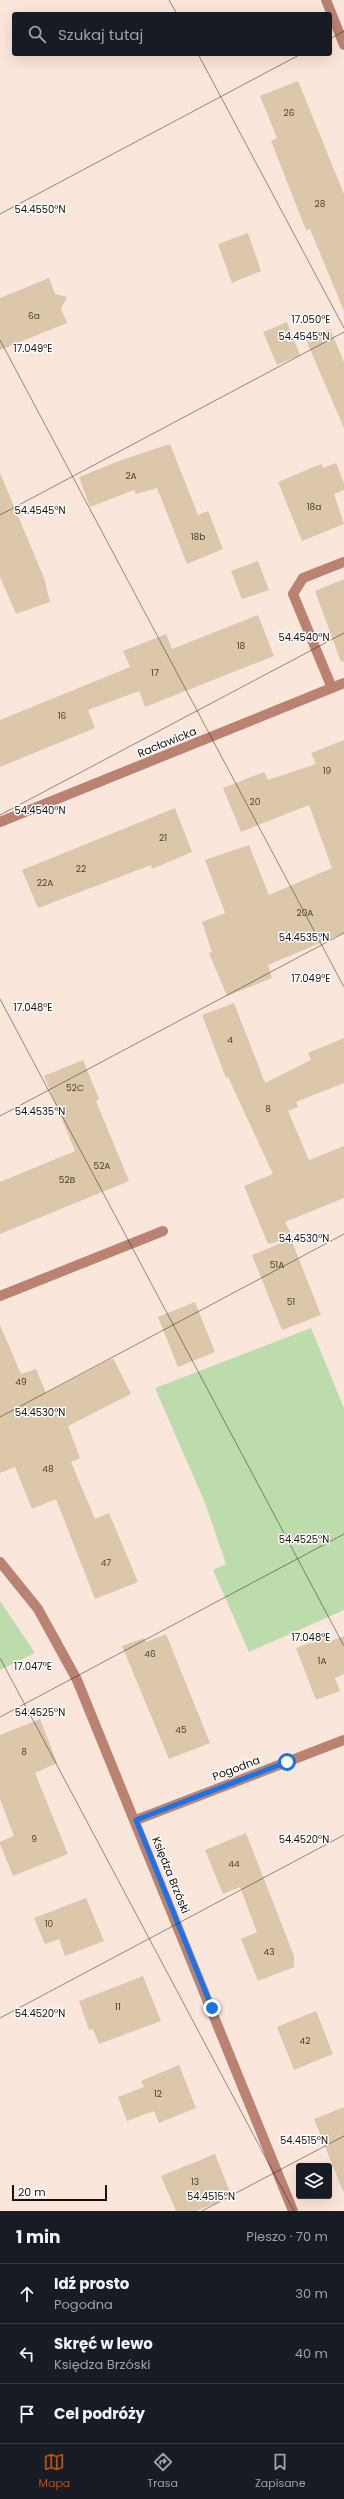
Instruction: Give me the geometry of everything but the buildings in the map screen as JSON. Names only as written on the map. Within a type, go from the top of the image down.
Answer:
[{"type":"street","points":[[326,0],[331,12]]},
{"type":"street","points":[[332,15],[344,45]]},
{"type":"street","points":[[332,688],[293,594],[303,578],[344,562]]},
{"type":"street","name":"Racławicka","points":[[0,822],[344,683]]},
{"type":"street","points":[[0,1296],[163,1231]]},
{"type":"street","name":"Księdza Brzóski","points":[[0,1562],[38,1609],[78,1680],[136,1820],[293,2211]]},
{"type":"street","name":"Pogodna","points":[[136,1820],[344,1740]]},
{"type":"green space","points":[[311,1328],[344,1408],[344,1610],[249,1652],[213,1570],[226,1564],[205,1503],[155,1388]]},
{"type":"green space","points":[[0,1601],[35,1653],[0,1670]]},
{"type":"route","points":[[212,2008],[136,1820],[287,1762]]}]
